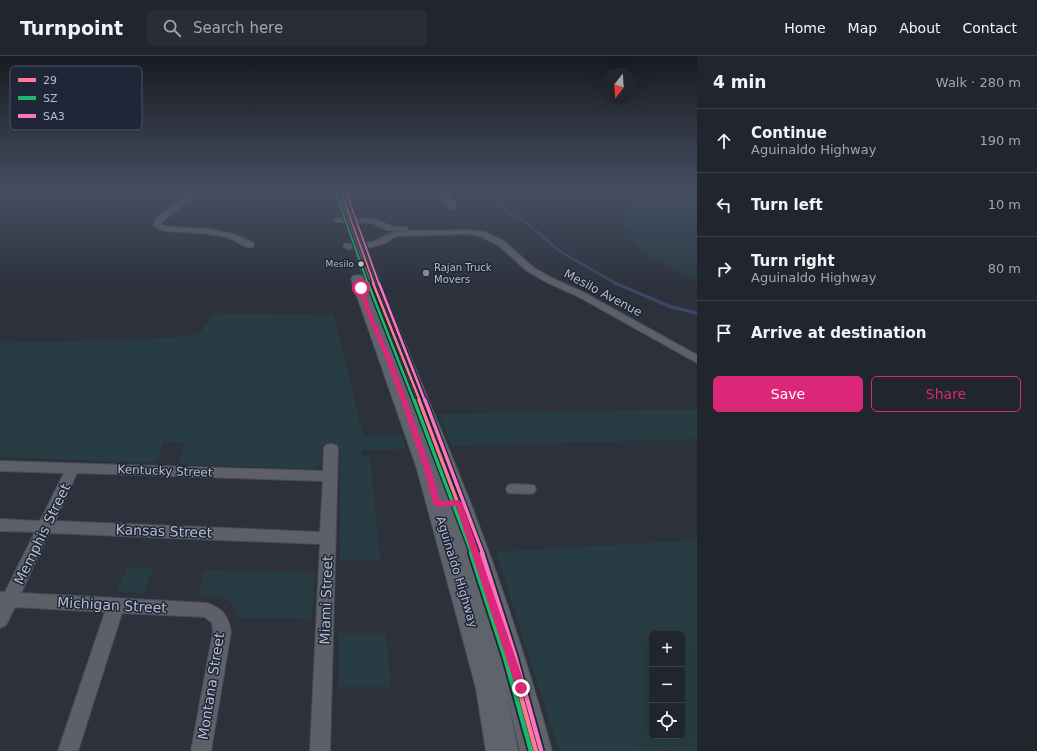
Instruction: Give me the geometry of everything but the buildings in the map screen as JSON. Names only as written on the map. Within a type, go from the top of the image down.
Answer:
[{"type":"main road","name":"Aguinaldo Highway","points":[[341,224],[374,287],[448,504],[521,688],[536,751]]},
{"type":"main road","name":"Aguinaldo Highway","points":[[351,224],[353,246],[372,320],[388,357],[420,447],[448,504],[459,573],[491,688],[502,751]]},
{"type":"street","points":[[157,224],[162,228],[207,231],[225,234],[250,245]]},
{"type":"street","name":"Mesilo Avenue","points":[[381,224],[397,229],[414,231],[476,233],[501,243],[517,258],[537,273],[592,301],[697,360]]},
{"type":"street","points":[[384,226],[381,232],[388,237]]},
{"type":"street","name":"Mesilo Avenue","points":[[353,246],[378,243],[397,234],[414,231]]},
{"type":"street","name":"Miami Street","points":[[320,751],[331,448]]},
{"type":"street","name":"Kentucky Street","points":[[0,466],[330,476]]},
{"type":"street","name":"Memphis Street","points":[[0,620],[5,599],[45,527],[73,468]]},
{"type":"street","points":[[513,489],[528,488]]},
{"type":"street","name":"Kansas Street","points":[[0,525],[328,538]]},
{"type":"street","name":"Michigan Street","points":[[5,599],[207,610],[216,614],[221,620]]},
{"type":"street","points":[[68,751],[116,605]]},
{"type":"street","name":"Montana Street","points":[[200,751],[222,632],[221,620]]},
{"type":"shaded area","points":[[623,224],[697,224],[697,282],[640,251]]},
{"type":"shaded area","points":[[215,313],[334,315],[363,436],[403,435],[405,449],[361,450],[361,456],[370,456],[380,560],[340,560],[340,449],[322,448],[321,464],[315,469],[178,464],[185,443],[164,442],[155,463],[0,457],[0,343],[149,339],[198,335]]},
{"type":"shaded area","points":[[697,409],[697,439],[452,446],[438,414]]},
{"type":"shaded area","points":[[697,540],[697,751],[559,751],[496,552]]},
{"type":"shaded area","points":[[127,567],[153,568],[144,593],[117,592]]},
{"type":"shaded area","points":[[205,570],[314,573],[312,619],[239,618],[233,605],[229,601],[219,597],[198,595]]},
{"type":"shaded area","points":[[339,633],[386,633],[391,687],[339,687]]},
{"type":"waterway","points":[[529,224],[561,252],[616,283]]},
{"type":"waterway","points":[[616,283],[671,307],[697,313]]},
{"type":"transit line","name":"SZ","points":[[347,224],[465,535],[505,658],[531,751]]},
{"type":"transit line","name":"29","points":[[352,224],[398,348],[470,533],[510,657],[536,751]]},
{"type":"transit line","name":"SA3","points":[[358,224],[475,532],[515,656],[541,750]]},
{"type":"place","name":"Mesilo","points":[[361,264]]},
{"type":"place","name":"Rajan Truck Movers","points":[[426,273]]},
{"type":"route","points":[[361,288],[402,395],[428,469],[437,504],[459,503],[521,688]]}]
